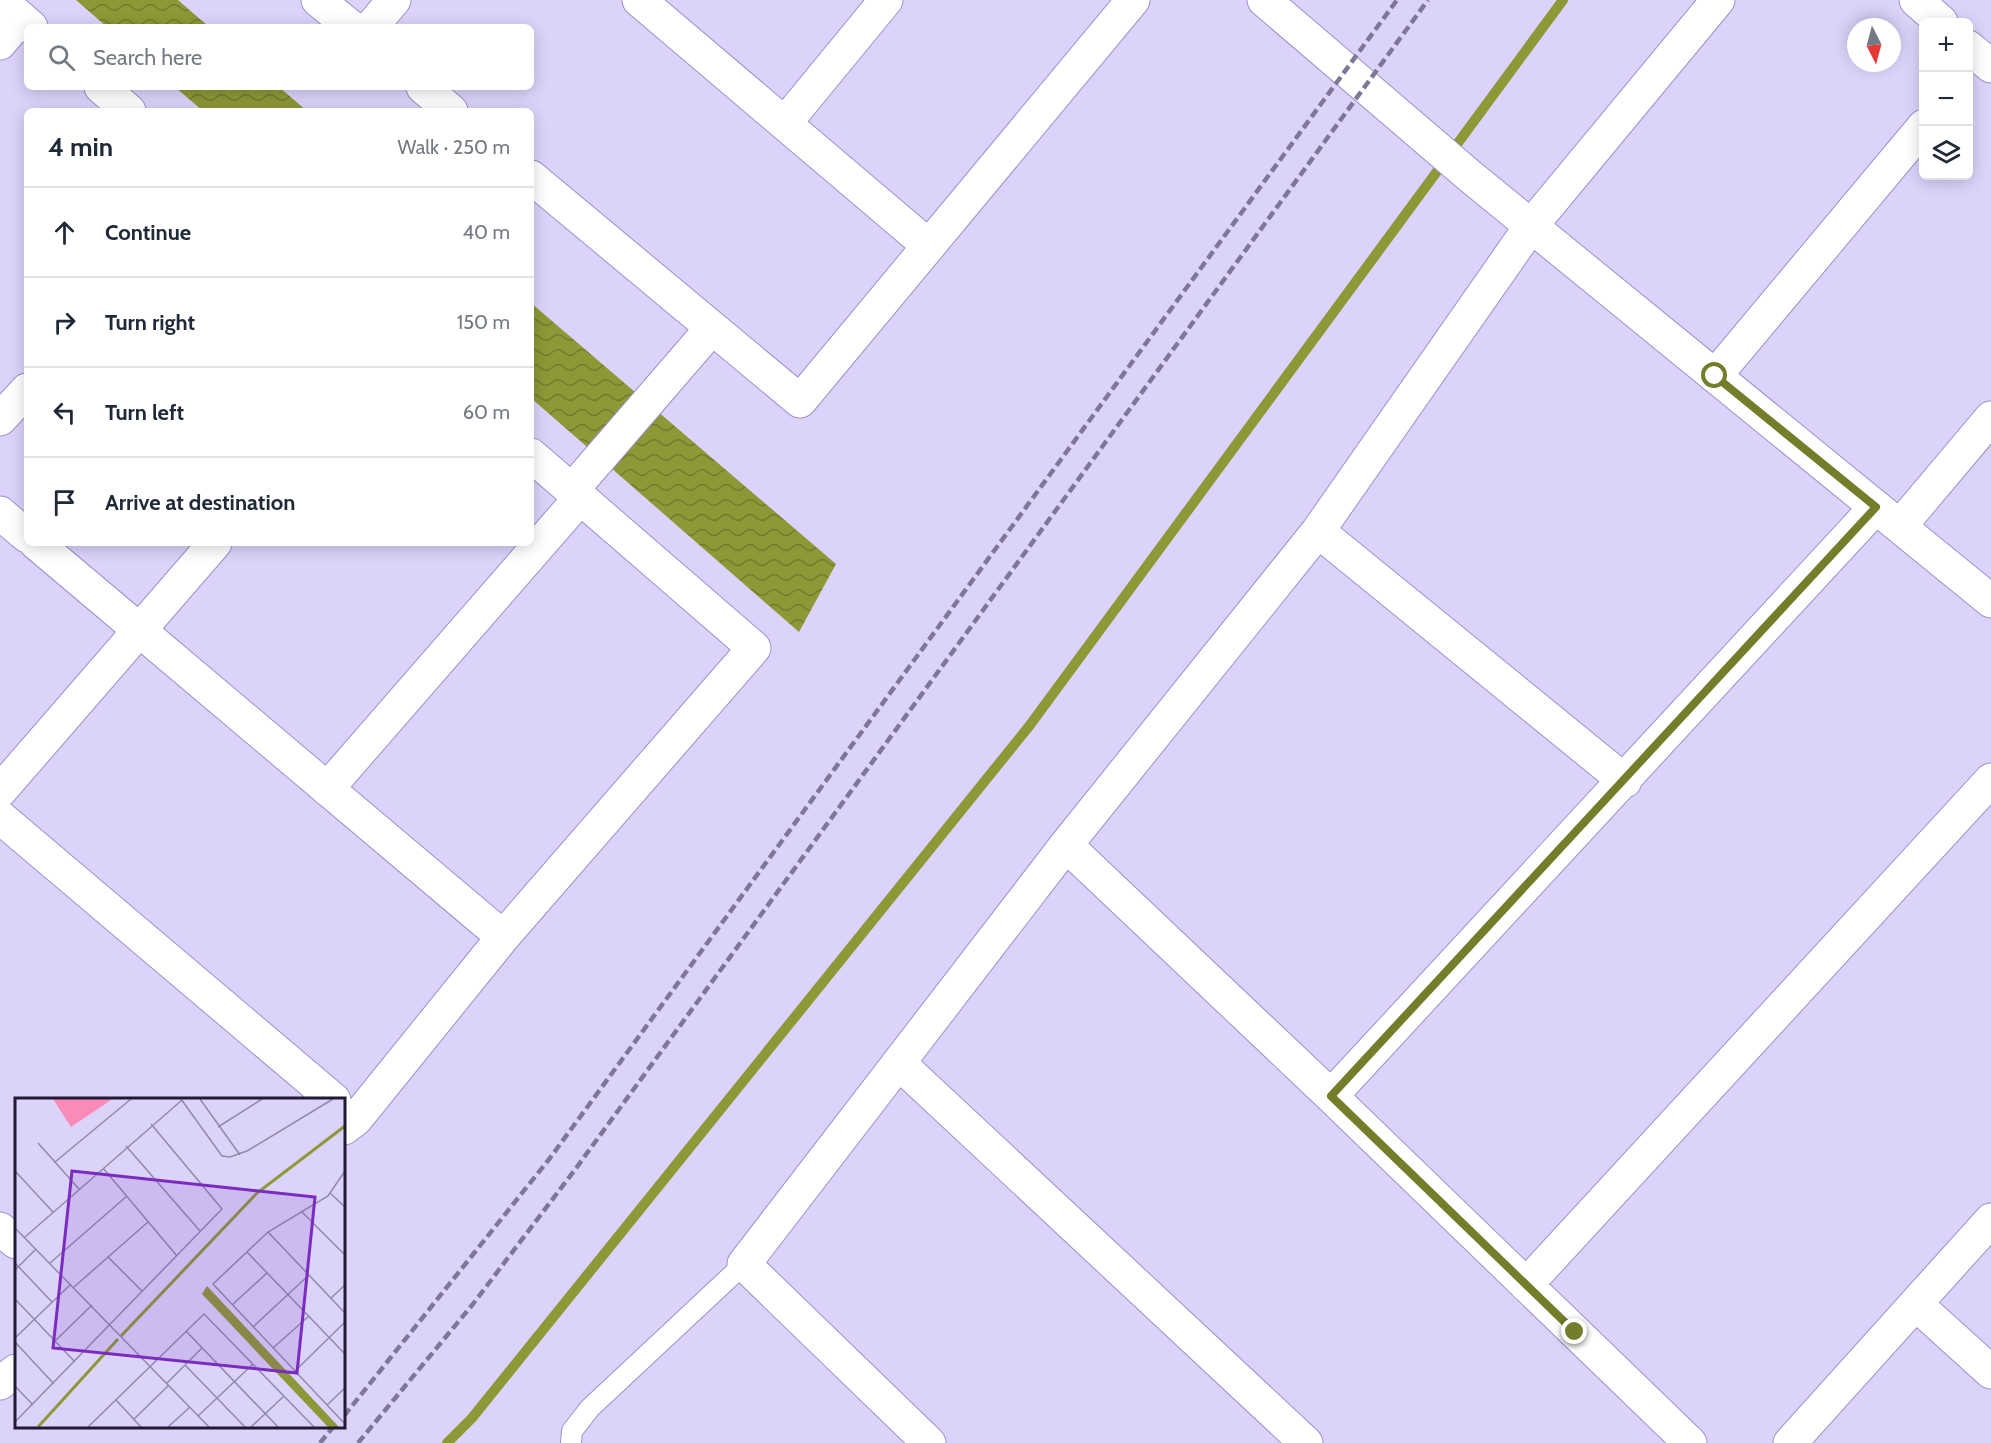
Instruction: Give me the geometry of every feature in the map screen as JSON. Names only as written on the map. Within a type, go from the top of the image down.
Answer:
[{"type":"street","points":[[318,0],[347,24]]},
{"type":"street","points":[[374,24],[394,0]]},
{"type":"street","points":[[639,0],[929,246]]},
{"type":"street","points":[[785,123],[886,0]]},
{"type":"street","points":[[534,180],[800,401],[1133,0]]},
{"type":"street","points":[[1264,0],[1471,177],[1991,601]]},
{"type":"street","points":[[929,1443],[744,1264],[900,1064],[1066,845],[1318,531],[1531,226],[1718,0]]},
{"type":"street","points":[[1916,0],[1936,18]]},
{"type":"street","points":[[0,43],[17,15]]},
{"type":"street","points":[[104,90],[126,108]]},
{"type":"street","points":[[427,90],[448,108]]},
{"type":"street","points":[[1715,376],[1919,131]]},
{"type":"street","points":[[534,544],[712,328]]},
{"type":"street","points":[[0,419],[24,393]]},
{"type":"street","points":[[1331,1096],[1624,781],[1888,517],[1991,418]]},
{"type":"street","points":[[345,1113],[503,937],[754,648],[534,457]]},
{"type":"street","points":[[0,513],[24,533]]},
{"type":"street","points":[[1318,531],[1624,781]]},
{"type":"street","points":[[40,546],[503,937]]},
{"type":"street","points":[[0,790],[212,546]]},
{"type":"street","points":[[327,789],[532,546]]},
{"type":"street","points":[[1526,1285],[1991,780]]},
{"type":"street","points":[[0,817],[325,1098]]},
{"type":"street","points":[[1066,845],[1331,1096],[1690,1443]]},
{"type":"street","points":[[900,1064],[1306,1443]]},
{"type":"street","points":[[1790,1443],[1991,1220]]},
{"type":"street","points":[[0,1229],[15,1241]]},
{"type":"street","points":[[1916,1304],[1991,1372]]},
{"type":"street","points":[[0,1383],[15,1372]]},
{"type":"lane","points":[[571,1443],[572,1431],[590,1408],[744,1264]]},
{"type":"water","points":[[76,0],[178,0],[206,24],[104,24]]},
{"type":"water","points":[[178,90],[282,90],[304,108],[200,108]]},
{"type":"water","points":[[534,306],[836,564],[799,632],[534,401]]},
{"type":"waterway","points":[[447,1443],[472,1418],[1030,725],[1563,0]]},
{"type":"railway","points":[[345,1415],[550,1158],[1397,0]]},
{"type":"railway","points":[[358,1443],[473,1304],[574,1171],[1428,0]]},
{"type":"railway","points":[[320,1443],[332,1428]]},
{"type":"route","points":[[1575,1332],[1331,1096],[1876,507],[1715,376]]}]
